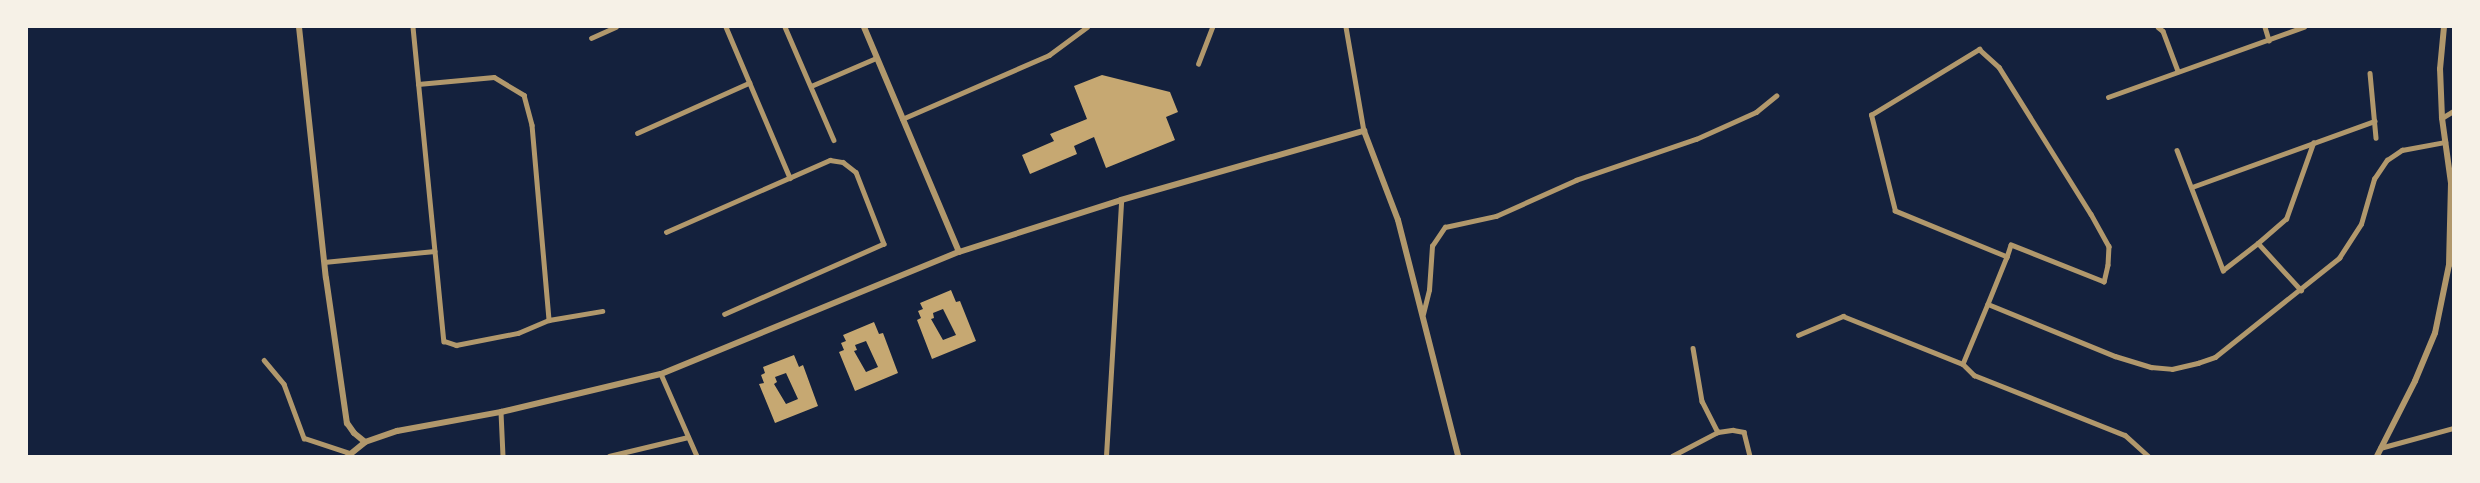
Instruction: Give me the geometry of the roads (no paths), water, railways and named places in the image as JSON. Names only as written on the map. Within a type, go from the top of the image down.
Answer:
[{"type":"street","points":[[299,27],[324,262],[347,423],[354,434],[365,442]]},
{"type":"street","points":[[413,27],[444,341],[456,345],[507,335],[549,320],[602,311]]},
{"type":"street","points":[[591,38],[616,27]]},
{"type":"street","points":[[726,27],[790,178]]},
{"type":"street","points":[[785,27],[834,140]]},
{"type":"street","points":[[864,27],[959,252]]},
{"type":"street","points":[[902,119],[1049,55],[1087,27]]},
{"type":"street","points":[[1197,64],[1212,27]]},
{"type":"street","points":[[1346,27],[1364,131],[1398,220],[1458,456]]},
{"type":"street","points":[[2158,27],[2163,31],[2178,71]]},
{"type":"street","points":[[2265,27],[2269,40]]},
{"type":"street","points":[[2108,97],[2304,27]]},
{"type":"street","points":[[2378,456],[2415,381],[2438,321],[2449,265],[2451,183],[2442,117],[2440,69],[2444,27]]},
{"type":"street","points":[[1963,364],[2007,257],[2011,245],[2103,282],[2108,265],[2109,246],[1999,67],[1979,49],[1870,115],[1895,211],[2007,257]]},
{"type":"street","points":[[811,86],[876,58]]},
{"type":"street","points":[[2370,73],[2376,138]]},
{"type":"street","points":[[418,84],[494,77],[524,95],[532,125],[549,320]]},
{"type":"street","points":[[637,133],[749,82]]},
{"type":"street","points":[[1423,314],[1429,290],[1432,246],[1445,227],[1496,216],[1576,180],[1696,140],[1756,111],[1776,96]]},
{"type":"street","points":[[2442,117],[2453,111]]},
{"type":"street","points":[[2192,187],[2374,121]]},
{"type":"street","points":[[264,360],[284,384],[304,438],[349,455],[365,442],[397,430],[501,412],[661,374],[959,252],[1121,200],[1364,131]]},
{"type":"street","points":[[1988,304],[2115,356],[2151,367],[2172,369],[2215,357],[2339,258],[2361,224],[2374,179],[2387,160],[2402,150],[2445,142]]},
{"type":"street","points":[[2177,150],[2223,270],[2286,219],[2313,143]]},
{"type":"street","points":[[666,232],[830,160],[843,162],[856,172],[884,244],[725,314]]},
{"type":"street","points":[[1106,456],[1121,200]]},
{"type":"street","points":[[2258,243],[2301,290]]},
{"type":"street","points":[[324,262],[434,251]]},
{"type":"street","points":[[1798,335],[1843,316],[1963,364],[1974,375],[2125,435],[2148,456]]},
{"type":"street","points":[[1693,348],[1701,401],[1718,432]]},
{"type":"street","points":[[661,374],[697,456]]},
{"type":"street","points":[[501,412],[503,456]]},
{"type":"street","points":[[2380,448],[2453,428]]},
{"type":"street","points":[[1672,456],[1718,432],[1744,432],[1750,456]]},
{"type":"street","points":[[609,456],[688,436]]}]
